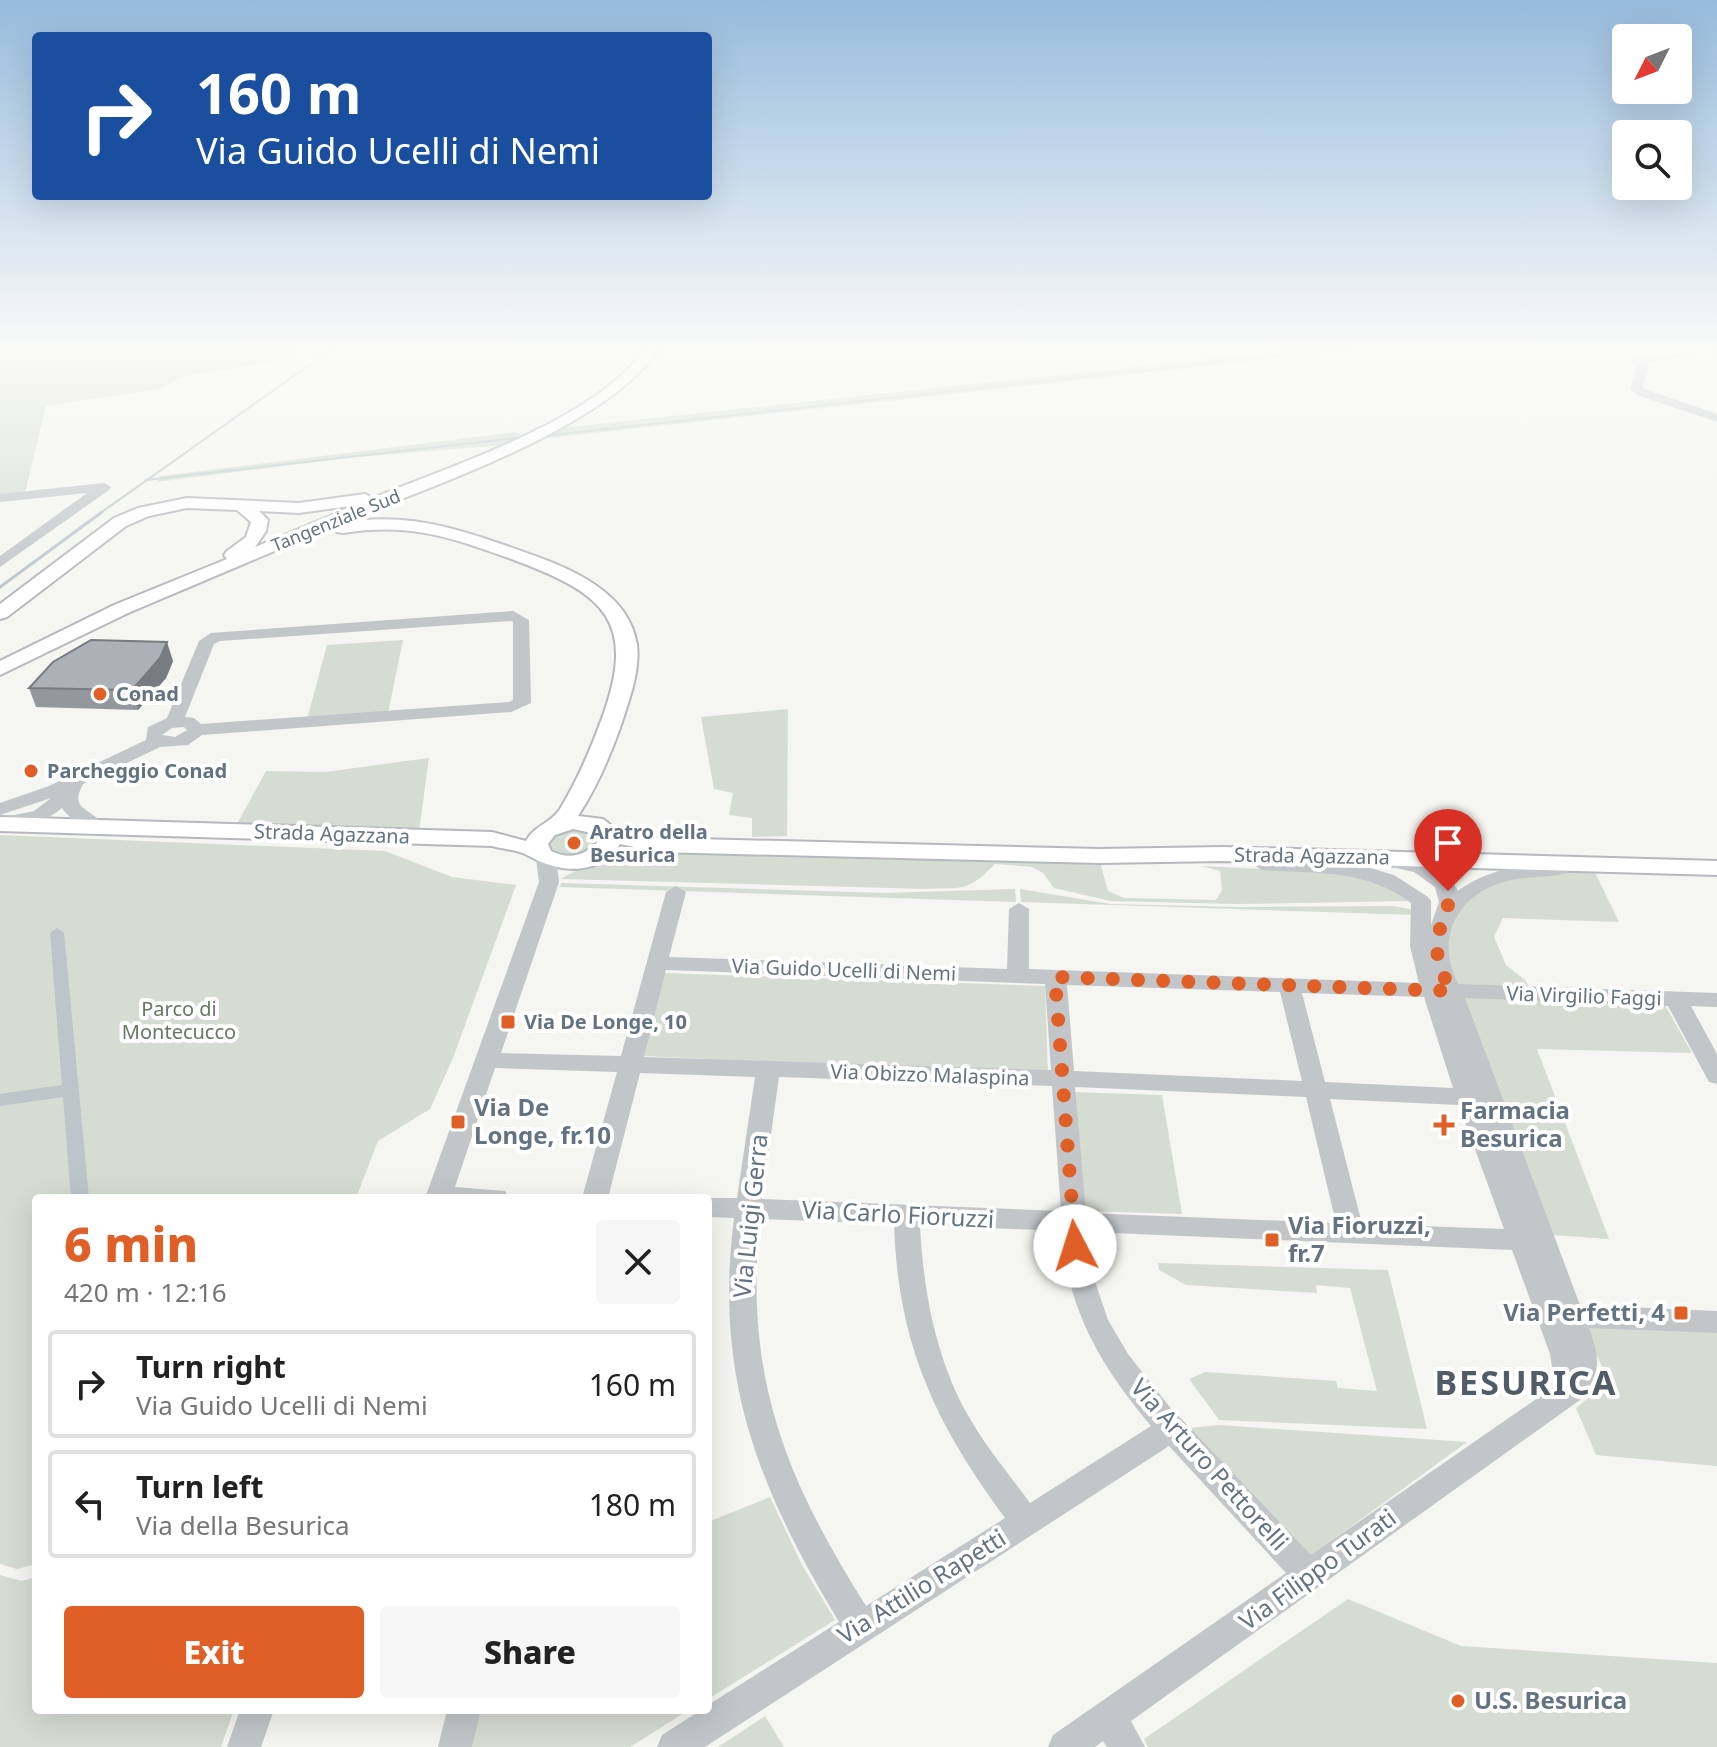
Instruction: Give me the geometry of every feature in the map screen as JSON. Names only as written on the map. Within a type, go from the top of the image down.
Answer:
[{"type":"main road","name":"Tangenziale Sud","points":[[0,669],[121,609],[459,470],[550,428]]},
{"type":"main road","points":[[455,532],[426,507],[427,497],[440,484],[487,458]]},
{"type":"main road","points":[[0,613],[131,516],[187,503],[299,508],[344,503],[406,488],[459,470]]},
{"type":"main road","points":[[121,609],[241,550],[260,529],[260,520],[239,504]]},
{"type":"main road","points":[[223,566],[309,536],[364,524],[411,524],[455,532],[554,569],[595,594],[622,628],[627,643],[628,672],[582,795],[548,841]]},
{"type":"main road","points":[[582,795],[601,838]]},
{"type":"main road","points":[[0,820],[38,818],[173,828]]},
{"type":"main road","points":[[0,820],[173,828]]},
{"type":"main road","name":"Strada Agazzana","points":[[173,828],[548,841]]},
{"type":"main road","points":[[548,841],[601,838]]},
{"type":"main road","points":[[548,841],[577,862],[601,838]]},
{"type":"main road","name":"Strada Agazzana","points":[[601,838],[657,845],[1099,856],[1262,864],[1717,870]]},
{"type":"main road","name":"Strada Agazzana","points":[[1099,856],[1297,856],[1717,870]]},
{"type":"street","points":[[0,498],[104,487],[0,563]]},
{"type":"street","points":[[0,544],[24,545]]},
{"type":"street","points":[[0,809],[56,790],[158,741],[178,742],[191,737],[197,730],[511,707],[522,703],[521,620],[513,616],[217,636],[207,641],[174,722]]},
{"type":"street","points":[[158,741],[153,737],[154,731],[174,722],[188,722],[197,730]]},
{"type":"street","points":[[38,818],[97,768]]},
{"type":"street","points":[[68,791],[67,801],[73,810],[90,821]]},
{"type":"street","points":[[440,1194],[549,882],[548,841]]},
{"type":"street","points":[[1297,856],[1314,860],[1405,862],[1420,867],[1443,883],[1448,891],[1450,899],[1438,932],[1441,990],[1558,1315],[1717,1322]]},
{"type":"street","points":[[549,882],[577,862]]},
{"type":"street","name":"Strada Agazzana","points":[[1262,864],[1361,873],[1403,886],[1421,901],[1421,946],[1441,990]]},
{"type":"street","points":[[1445,915],[1477,885],[1497,876],[1560,869]]},
{"type":"street","points":[[596,1194],[676,892]]},
{"type":"street","points":[[1018,976],[1019,909]]},
{"type":"street","name":"Via Guido Ucelli di Nemi","points":[[670,964],[1441,990]]},
{"type":"street","name":"Via Arturo Pettorelli","points":[[1055,977],[1078,1270],[1095,1322],[1118,1362],[1171,1429],[1310,1576]]},
{"type":"street","points":[[1289,984],[1352,1235]]},
{"type":"street","name":"Via Virgilio Faggi","points":[[1441,990],[1717,1000]]},
{"type":"street","points":[[1676,999],[1717,1076]]},
{"type":"street","name":"Via Obizzo Malaspina","points":[[486,1060],[1479,1098]]},
{"type":"street","name":"Via Luigi Gerra","points":[[768,1069],[743,1263],[742,1320],[752,1387],[776,1472],[820,1563],[860,1626]]},
{"type":"street","name":"Via Carlo Fioruzzi","points":[[712,1207],[1531,1241]]},
{"type":"street","points":[[907,1215],[917,1313],[931,1365],[950,1410],[978,1457],[1025,1521]]},
{"type":"street","name":"Via Filippo Turati","points":[[1065,1747],[1570,1391],[1585,1367],[1584,1353],[1558,1315]]},
{"type":"street","name":"Via Attilio Rapetti","points":[[685,1744],[860,1626],[1171,1429]]},
{"type":"street","points":[[244,1747],[256,1714]]},
{"type":"street","points":[[455,1747],[463,1714]]},
{"type":"street","points":[[1107,1718],[1128,1747]]},
{"type":"green space","points":[[0,428],[41,428],[25,493],[0,495]]},
{"type":"green space","points":[[565,428],[645,428],[540,439]]},
{"type":"green space","points":[[516,432],[521,434],[505,445],[356,457],[157,482],[160,476]]},
{"type":"green space","points":[[403,640],[388,713],[307,719],[327,645]]},
{"type":"green space","points":[[788,709],[787,836],[752,837],[752,818],[729,815],[733,793],[714,789],[701,717]]},
{"type":"green space","points":[[429,758],[419,831],[236,826],[266,771],[325,772]]},
{"type":"green space","points":[[561,828],[596,830],[601,845],[572,858],[548,852],[547,837]]},
{"type":"green space","name":"Parco di Montecucco","points":[[0,835],[385,851],[452,877],[516,885],[453,1058],[430,1109],[378,1141],[358,1194],[32,1194],[32,1565],[17,1569],[0,1564]]},
{"type":"green space","points":[[665,850],[1100,862],[1108,891],[1124,898],[1216,900],[1222,890],[1220,871],[1201,866],[1319,872],[1380,881],[1409,901],[1237,904],[1111,901],[1054,888],[1043,873],[1032,867],[995,864],[964,887],[925,889],[561,879],[598,863]]},
{"type":"green space","points":[[1594,870],[1619,922],[1503,918],[1494,937],[1506,965],[1525,980],[1533,994],[1661,998],[1692,1053],[1537,1049],[1609,1239],[1539,1234],[1451,991],[1445,915],[1462,896],[1526,871]]},
{"type":"green space","points":[[561,883],[885,893],[1015,889],[1016,902],[560,887]]},
{"type":"green space","points":[[1020,889],[1110,904],[1392,906],[1410,909],[1414,915],[1021,902]]},
{"type":"green space","points":[[664,973],[1045,986],[1048,1074],[643,1056]]},
{"type":"green space","points":[[1073,1092],[1162,1095],[1182,1214],[1085,1211]]},
{"type":"green space","points":[[1158,1263],[1388,1270],[1427,1429],[1219,1420],[1189,1379],[1205,1372],[1336,1381],[1338,1388],[1377,1391],[1350,1288],[1316,1285],[1317,1293],[1186,1285],[1159,1270]]},
{"type":"green space","points":[[1580,1320],[1717,1326],[1717,1466],[1596,1455],[1576,1408],[1609,1381]]},
{"type":"green space","points":[[1219,1425],[1467,1442],[1308,1558],[1181,1429]]},
{"type":"green space","points":[[770,1497],[802,1565],[835,1620],[712,1697],[712,1520]]},
{"type":"green space","points":[[0,1575],[22,1581],[32,1578],[32,1714],[233,1714],[221,1747],[0,1747]]},
{"type":"green space","name":"U.S. Besurica","points":[[1348,1599],[1461,1646],[1717,1663],[1717,1747],[1148,1747],[1144,1739]]},
{"type":"green space","points":[[479,1714],[683,1714],[630,1747],[472,1747]]},
{"type":"green space","points":[[765,1716],[784,1747],[718,1747]]},
{"type":"building","points":[[91,640],[167,642],[160,658],[132,690],[29,688],[53,662]]},
{"type":"waterway","points":[[147,480],[221,428]]},
{"type":"waterway","points":[[542,436],[619,428]]},
{"type":"waterway","points":[[147,480],[525,437]]},
{"type":"waterway","points":[[99,514],[147,480]]},
{"type":"waterway","points":[[0,587],[102,512]]},
{"type":"waterway","points":[[57,933],[80,1194]]},
{"type":"waterway","points":[[0,1100],[70,1090]]},
{"type":"place","name":"Conad","points":[[100,694]]},
{"type":"place","name":"Parcheggio Conad","points":[[31,771]]},
{"type":"place","name":"Aratro della Besurica","points":[[574,843]]},
{"type":"place","name":"Via De Longe, 10","points":[[508,1022]]},
{"type":"place","name":"Via De Longe, fr.10","points":[[458,1122]]},
{"type":"place","name":"Farmacia Besurica","points":[[1444,1125]]},
{"type":"place","name":"Via Fioruzzi, fr.7","points":[[1272,1240]]},
{"type":"place","name":"Via Perfetti, 4","points":[[1681,1313]]},
{"type":"place","name":"U.S. Besurica","points":[[1458,1701]]},
{"type":"district","name":"BESURICA","points":[[1526,1383]]},
{"type":"route","points":[[1075,1246],[1055,977],[1451,991],[1439,968],[1437,947],[1438,932],[1450,899],[1448,891]]}]
